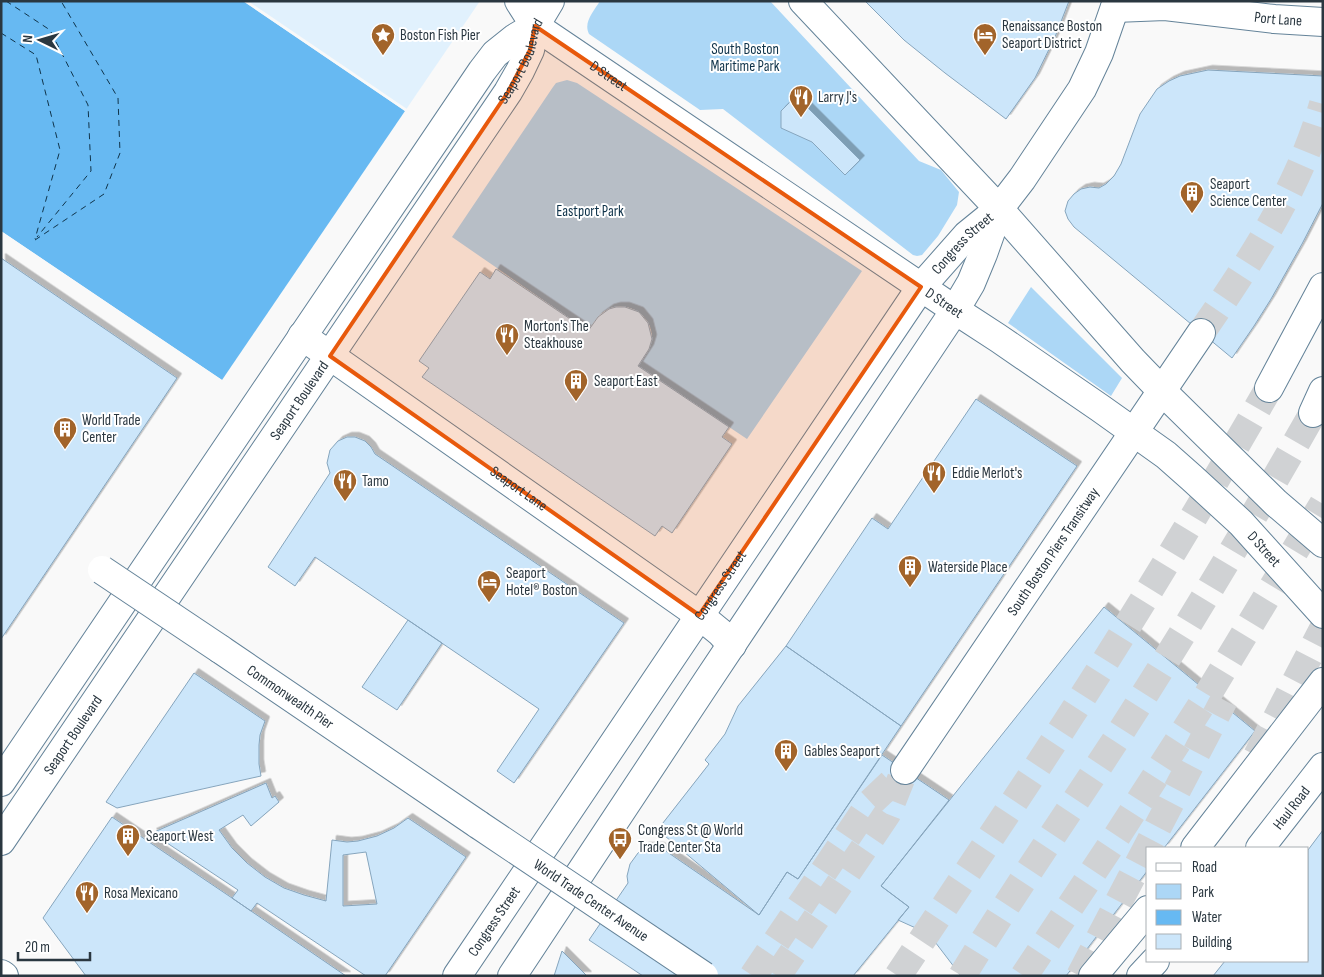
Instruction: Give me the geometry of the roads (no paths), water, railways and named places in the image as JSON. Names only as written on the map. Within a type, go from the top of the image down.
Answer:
[{"type":"main road","points":[[519,1],[535,26],[550,1]]},
{"type":"main road","points":[[803,1],[999,209],[1162,391],[1276,503],[1323,543]]},
{"type":"main road","name":"Congress Street","points":[[457,976],[921,287],[967,235],[999,209],[1022,179],[1082,89],[1099,53],[1116,5]]},
{"type":"main road","name":"Port Lane","points":[[1116,5],[1165,6],[1323,22]]},
{"type":"main road","name":"D Street","points":[[535,26],[1135,432],[1171,460],[1241,524],[1323,614]]},
{"type":"main road","name":"Seaport Boulevard","points":[[1,782],[482,71],[495,54],[515,38],[535,26]]},
{"type":"main road","name":"Seaport Boulevard","points":[[1,841],[508,92],[530,50],[535,26]]},
{"type":"main road","name":"Congress Street","points":[[512,976],[955,310],[971,283],[999,209]]},
{"type":"main road","points":[[1269,388],[1323,287]]},
{"type":"main road","name":"South Boston Piers Transitway","points":[[904,770],[1201,334]]},
{"type":"main road","name":"Seaport Lane","points":[[302,336],[700,615],[732,645]]},
{"type":"main road","name":"Commonwealth Pier","points":[[102,570],[479,825]]},
{"type":"main road","points":[[1196,847],[1323,682]]},
{"type":"main road","name":"Haul Road","points":[[1261,847],[1323,767]]},
{"type":"main road","name":"World Trade Center Avenue","points":[[479,825],[704,976]]},
{"type":"main road","points":[[1093,976],[1146,912]]},
{"type":"main road","points":[[1141,976],[1154,962]]},
{"type":"main road","points":[[1166,976],[1176,962]]},
{"type":"water","points":[[1,1],[243,1],[405,111],[222,380],[1,231]]},
{"type":"tunnel","points":[[1201,333],[1255,252],[1287,195],[1301,166],[1323,104]]},
{"type":"tunnel","points":[[898,976],[1097,675],[1172,553],[1269,388]]},
{"type":"tunnel","points":[[962,976],[1166,660],[1241,537],[1313,413]]},
{"type":"tunnel","points":[[1024,976],[1202,704],[1323,504]]},
{"type":"tunnel","points":[[1257,756],[1323,629]]},
{"type":"tunnel","points":[[1147,847],[1224,700]]},
{"type":"tunnel","points":[[753,976],[870,803],[905,770]]},
{"type":"tunnel","points":[[777,976],[887,814],[901,779]]},
{"type":"tunnel","points":[[1080,976],[1146,850]]},
{"type":"place","name":"Boston Fish Pier","points":[[383,56]]},
{"type":"place","name":"Renaissance Boston Seaport District","points":[[985,56]]},
{"type":"place","name":"Larry J's","points":[[801,118]]},
{"type":"place","name":"Seaport Science Center","points":[[1192,214]]},
{"type":"place","name":"Morton's The Steakhouse","points":[[507,356]]},
{"type":"place","name":"Seaport East","points":[[576,402]]},
{"type":"place","name":"World Trade Center","points":[[65,450]]},
{"type":"place","name":"Eddie Merlot's","points":[[934,494]]},
{"type":"place","name":"Tamo","points":[[345,502]]},
{"type":"place","name":"Waterside Place","points":[[910,588]]},
{"type":"place","name":"Seaport Hotel® Boston","points":[[489,603]]},
{"type":"place","name":"Gables Seaport","points":[[786,772]]},
{"type":"place","name":"Seaport West","points":[[128,857]]},
{"type":"place","name":"Congress St @ World Trade Center Sta","points":[[620,860]]},
{"type":"place","name":"Rosa Mexicano","points":[[87,914]]},
{"type":"park label","name":"South Boston Maritime Park","points":[[745,58]]},
{"type":"park label","name":"Eastport Park","points":[[590,211]]}]
